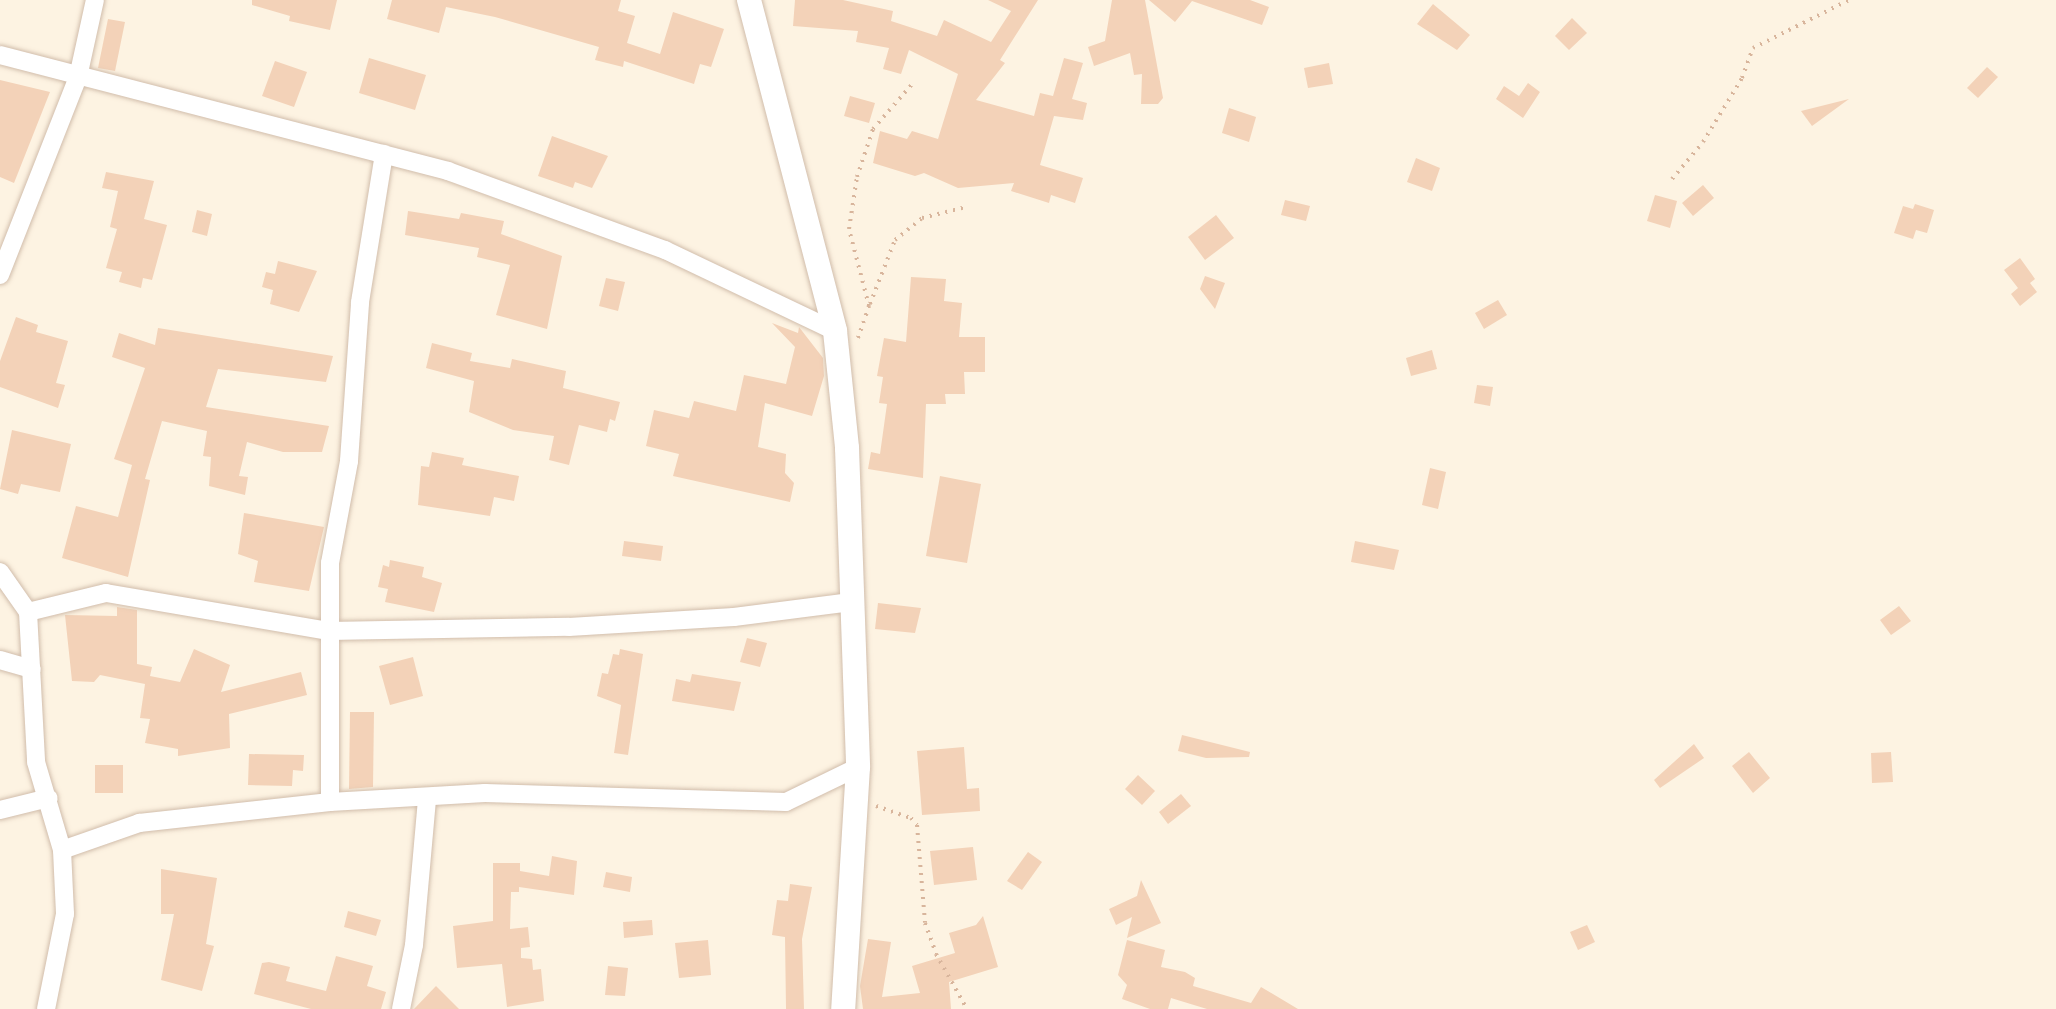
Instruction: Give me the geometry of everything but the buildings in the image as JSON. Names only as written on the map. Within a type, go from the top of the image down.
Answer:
[{"type":"street","points":[[0,275],[78,77],[95,0]]},
{"type":"street","points":[[749,0],[835,331],[840,376],[858,767],[843,1009]]},
{"type":"street","points":[[0,55],[448,171],[665,250],[835,331]]},
{"type":"street","points":[[330,802],[330,563],[349,461],[360,302],[384,154]]},
{"type":"street","points":[[0,572],[28,612],[36,762],[62,850],[65,914],[46,1009]]},
{"type":"street","points":[[28,612],[106,593],[328,631],[584,626],[734,617],[851,602]]},
{"type":"street","points":[[0,660],[32,669]]},
{"type":"street","points":[[62,850],[139,823],[330,802],[427,800],[485,793],[786,802],[858,767]]},
{"type":"street","points":[[0,810],[49,798]]},
{"type":"street","points":[[401,1009],[414,945],[427,800]]},
{"type":"path","points":[[1672,179],[1703,142],[1742,78],[1753,48],[1849,0]]},
{"type":"path","points":[[869,306],[849,229],[853,197],[873,129],[914,82]]},
{"type":"path","points":[[840,376],[853,357],[895,240],[922,218],[966,207]]},
{"type":"path","points":[[855,793],[917,825],[925,923],[936,954],[967,1009]]}]
